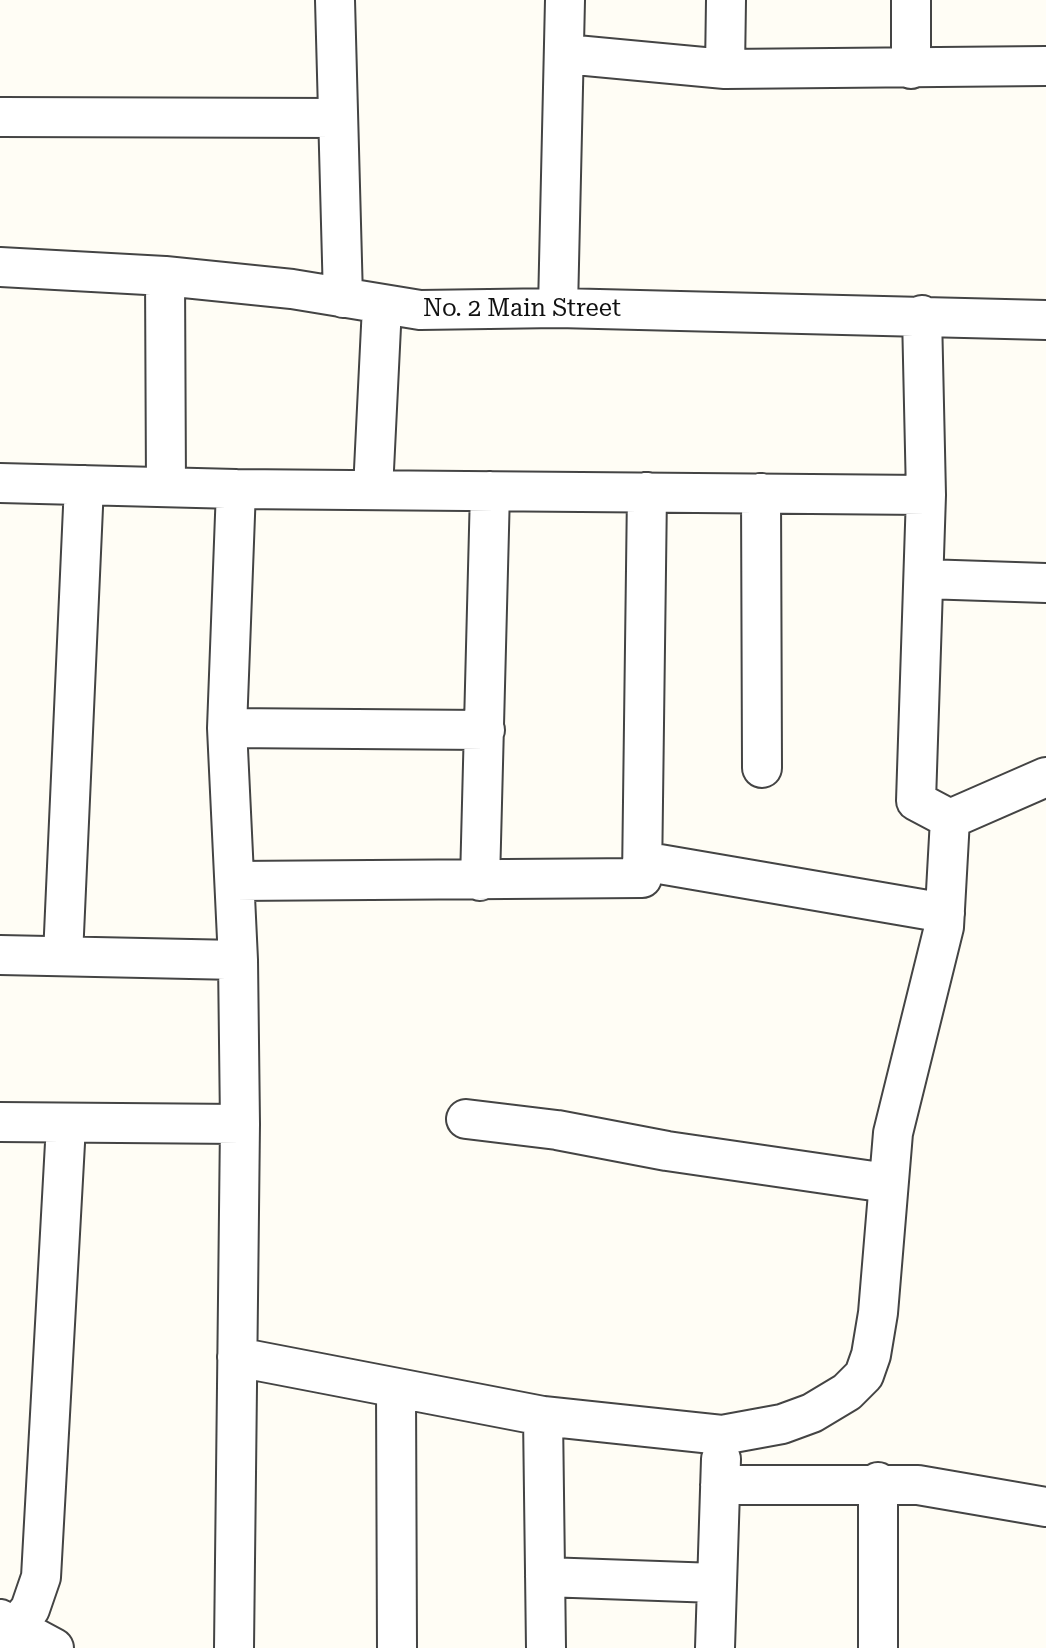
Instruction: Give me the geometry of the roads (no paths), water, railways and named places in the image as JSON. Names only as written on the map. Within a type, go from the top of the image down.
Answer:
[{"type":"street","points":[[335,0],[343,298]]},
{"type":"street","points":[[558,308],[565,0]]},
{"type":"street","points":[[725,69],[726,0]]},
{"type":"street","points":[[911,0],[911,69]]},
{"type":"street","points":[[565,54],[725,69],[1046,66]]},
{"type":"street","points":[[0,117],[337,118]]},
{"type":"street","name":"No. 2 Main Street","points":[[0,267],[165,276],[420,310],[558,308],[1046,320]]},
{"type":"street","points":[[165,276],[166,487]]},
{"type":"street","points":[[373,490],[382,306]]},
{"type":"street","points":[[922,315],[926,495],[916,801],[950,819]]},
{"type":"street","points":[[0,483],[236,489],[926,495]]},
{"type":"street","points":[[63,956],[84,485]]},
{"type":"street","points":[[234,1648],[240,1124],[238,960],[227,728],[236,489]]},
{"type":"street","points":[[480,881],[490,491]]},
{"type":"street","points":[[235,881],[642,878],[647,492]]},
{"type":"street","points":[[761,493],[762,768]]},
{"type":"street","points":[[924,579],[1046,583]]},
{"type":"street","points":[[227,728],[485,730]]},
{"type":"street","points":[[950,819],[1046,777]]},
{"type":"street","points":[[237,1357],[543,1416],[722,1435],[782,1424],[812,1413],[847,1392],[864,1375],[878,1313],[893,1133],[945,913],[950,819]]},
{"type":"street","points":[[642,861],[945,913]]},
{"type":"street","points":[[0,955],[238,960]]},
{"type":"street","points":[[466,1119],[557,1130],[667,1151],[887,1183]]},
{"type":"street","points":[[0,1122],[66,1125],[240,1124]]},
{"type":"street","points":[[54,1648],[6,1632],[30,1609],[41,1577],[66,1125]]},
{"type":"street","points":[[396,1389],[397,1648]]},
{"type":"street","points":[[543,1416],[546,1648]]},
{"type":"street","points":[[715,1648],[722,1435]]},
{"type":"street","points":[[720,1485],[878,1482],[963,1491],[1046,1507]]},
{"type":"street","points":[[878,1482],[878,1648]]},
{"type":"street","points":[[545,1577],[716,1583]]}]
